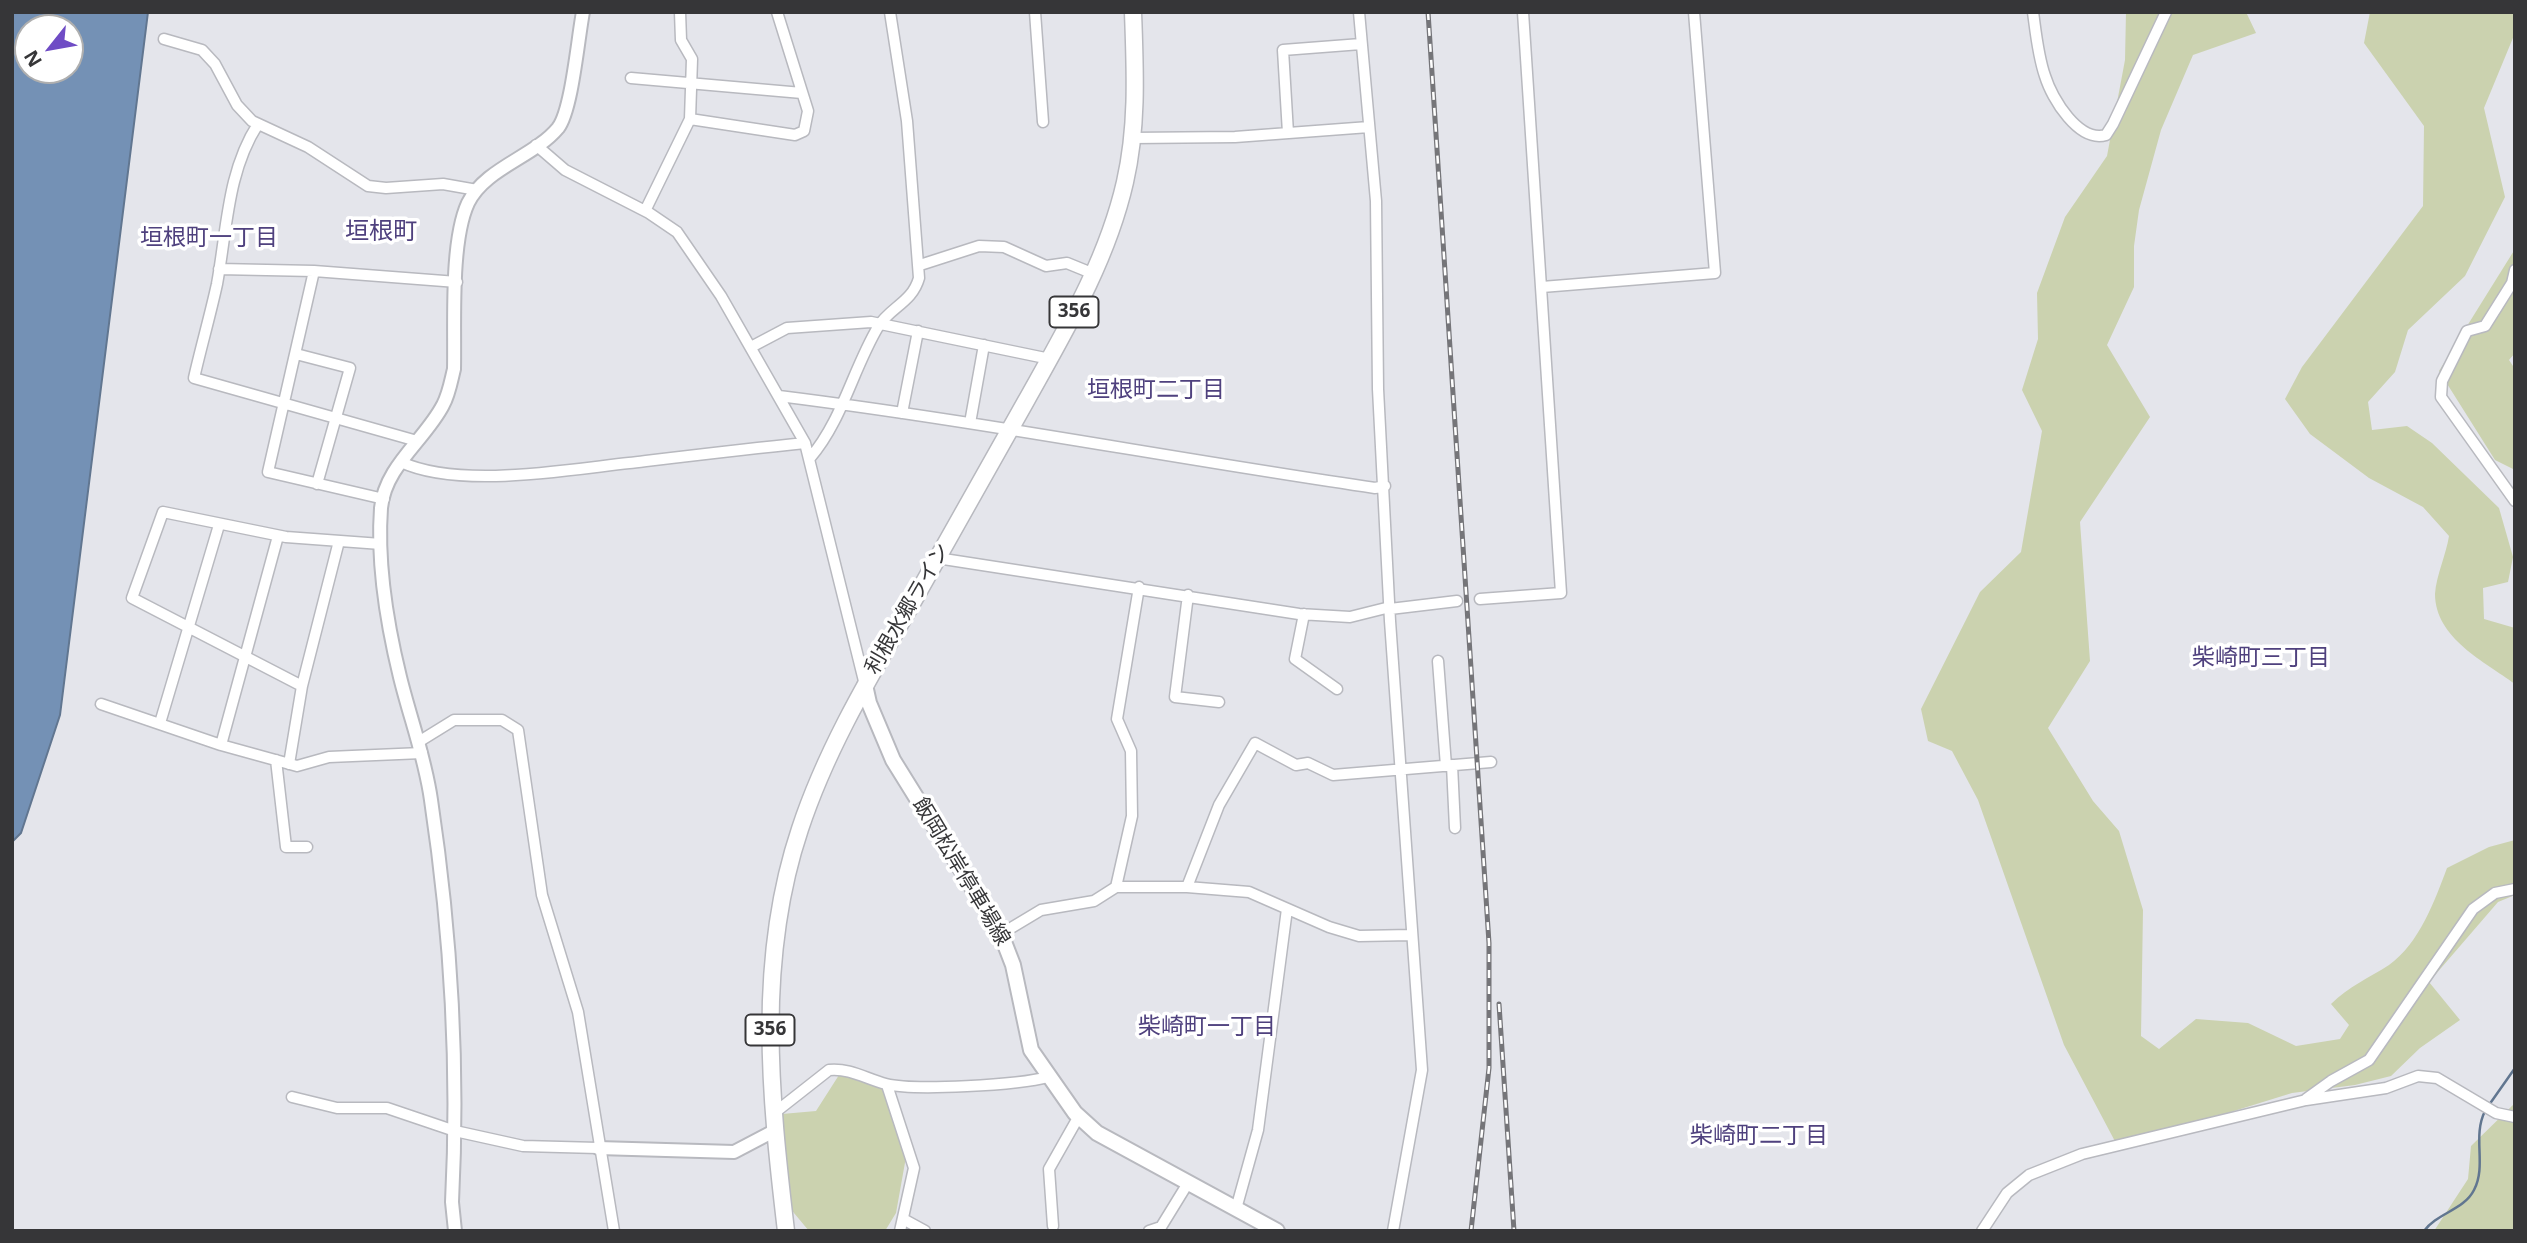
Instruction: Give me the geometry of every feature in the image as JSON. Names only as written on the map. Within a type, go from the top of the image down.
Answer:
[{"type":"highway","name":"利根水郷ライン","points":[[786,1231],[774,1131],[769,1034],[772,968],[787,873],[819,780],[865,685],[1050,359],[1094,274],[1117,212],[1132,138],[1136,102],[1133,12]]},
{"type":"main road","name":"飯岡松岸停車場線","points":[[865,685],[869,703],[893,760],[1001,934],[1013,965],[1028,1042],[1048,1077],[1079,1116],[1097,1133],[1277,1231]]},
{"type":"street","points":[[455,1231],[452,1202],[455,1131],[454,1006],[448,923],[421,747],[400,676],[381,544],[384,499],[392,476],[443,405],[450,387],[462,222],[477,190],[554,132],[563,119],[583,12]]},
{"type":"street","points":[[645,211],[690,119],[692,59],[681,40],[680,12]]},
{"type":"street","points":[[690,119],[800,134],[808,122],[777,12]]},
{"type":"street","points":[[810,458],[818,449],[881,323],[914,292],[920,265],[912,209],[907,121],[890,12]]},
{"type":"street","points":[[1035,12],[1043,122]]},
{"type":"street","points":[[1359,12],[1376,201],[1378,389],[1399,769],[1422,1070],[1393,1231]]},
{"type":"street","points":[[1480,598],[1561,593],[1523,12]]},
{"type":"street","points":[[1542,287],[1715,273],[1694,12]]},
{"type":"street","points":[[2033,12],[2045,79],[2081,132],[2098,138],[2106,135],[2113,124],[2166,12]]},
{"type":"street","points":[[164,39],[202,50],[215,64],[237,105],[258,124],[308,147],[368,186],[386,188],[443,184],[477,190]]},
{"type":"street","points":[[1288,133],[1283,50],[1361,44]]},
{"type":"street","points":[[631,78],[802,93]]},
{"type":"street","points":[[258,124],[246,144],[234,182],[219,269],[194,378],[416,441]]},
{"type":"street","points":[[1132,138],[1288,133],[1369,127]]},
{"type":"street","points":[[536,145],[565,170],[645,211],[677,232],[721,296],[805,443],[865,685]]},
{"type":"street","points":[[920,265],[979,246],[1004,247],[1046,266],[1067,263],[1094,274]]},
{"type":"street","points":[[219,269],[314,271],[457,282]]},
{"type":"street","points":[[2515,270],[2512,283],[2485,326],[2466,331],[2442,381],[2441,397],[2515,501]]},
{"type":"street","points":[[314,271],[268,472],[384,499]]},
{"type":"street","points":[[751,347],[787,328],[834,322],[881,323],[1050,359]]},
{"type":"street","points":[[902,413],[918,331]]},
{"type":"street","points":[[970,423],[984,345]]},
{"type":"street","points":[[296,354],[350,368],[317,484]]},
{"type":"street","points":[[779,396],[1010,428],[1212,464],[1375,488],[1385,486]]},
{"type":"street","points":[[401,462],[420,471],[453,475],[540,473],[805,443]]},
{"type":"street","points":[[302,686],[132,598],[163,512],[278,536],[381,544]]},
{"type":"street","points":[[160,723],[219,525]]},
{"type":"street","points":[[221,745],[278,536]]},
{"type":"street","points":[[289,764],[302,686],[339,541]]},
{"type":"street","points":[[937,558],[1304,614],[1350,617],[1390,608],[1457,601]]},
{"type":"street","points":[[1116,887],[1132,816],[1131,751],[1118,719],[1139,587]]},
{"type":"street","points":[[1188,595],[1175,697],[1219,702]]},
{"type":"street","points":[[1304,614],[1295,659],[1337,689]]},
{"type":"street","points":[[1438,661],[1455,828]]},
{"type":"street","points":[[101,704],[221,745],[296,766],[329,757],[421,747],[454,720],[502,720],[518,730],[542,895],[578,1012],[598,1148],[614,1231]]},
{"type":"street","points":[[1187,887],[1219,805],[1255,743],[1296,765],[1308,763],[1333,775],[1490,762]]},
{"type":"street","points":[[276,760],[286,847],[307,847]]},
{"type":"street","points":[[1001,934],[1041,910],[1094,901],[1116,887],[1187,887],[1249,892],[1359,936],[1411,935]]},
{"type":"street","points":[[2306,1100],[2331,1081],[2369,1060],[2473,909],[2494,893],[2515,890]]},
{"type":"street","points":[[1236,1209],[1258,1130],[1287,909]]},
{"type":"street","points":[[774,1114],[829,1070],[850,1071],[887,1084],[952,1086],[1048,1077]]},
{"type":"street","points":[[1982,1231],[2007,1193],[2029,1175],[2111,1145],[2306,1100],[2386,1088],[2418,1076],[2437,1078],[2496,1113],[2515,1117]]},
{"type":"street","points":[[887,1084],[914,1168],[900,1231]]},
{"type":"street","points":[[292,1097],[337,1108],[387,1108],[455,1131],[523,1146],[734,1152],[774,1131]]},
{"type":"street","points":[[1053,1226],[1049,1169],[1079,1116]]},
{"type":"street","points":[[1149,1231],[1161,1227],[1188,1184]]},
{"type":"street","points":[[903,1219],[925,1231]]},
{"type":"green space","points":[[2126,12],[2246,12],[2256,33],[2193,55],[2161,130],[2139,210],[2134,246],[2134,287],[2107,345],[2150,417],[2080,522],[2090,661],[2048,728],[2093,801],[2119,831],[2143,910],[2141,1036],[2159,1049],[2196,1019],[2248,1023],[2296,1046],[2340,1039],[2349,1025],[2331,1004],[2400,956],[2425,921],[2447,868],[2489,847],[2515,840],[2515,895],[2498,902],[2429,982],[2460,1020],[2420,1048],[2391,1076],[2355,1085],[2292,1093],[2118,1147],[2064,1045],[1978,800],[1952,751],[1928,741],[1921,709],[1980,592],[2021,552],[2042,431],[2022,390],[2038,339],[2037,293],[2065,217],[2107,156],[2125,60]]},
{"type":"green space","points":[[2370,12],[2515,12],[2515,33],[2484,108],[2505,197],[2465,276],[2408,330],[2395,372],[2368,402],[2372,430],[2407,426],[2432,443],[2499,508],[2513,557],[2508,582],[2483,588],[2484,619],[2515,628],[2515,684],[2464,647],[2443,624],[2437,610],[2435,594],[2449,536],[2423,507],[2369,478],[2310,434],[2285,399],[2302,367],[2423,206],[2424,126],[2364,43]]},
{"type":"green space","points":[[2515,249],[2515,353],[2509,360],[2515,369],[2515,470],[2495,460],[2439,371]]},
{"type":"green space","points":[[839,1075],[884,1087],[906,1157],[896,1213],[885,1231],[809,1231],[789,1207],[782,1114],[816,1111]]},
{"type":"green space","points":[[2515,1103],[2515,1231],[2434,1231],[2468,1179],[2471,1146]]},
{"type":"water","points":[[12,12],[148,12],[60,715],[21,833],[12,842]]},
{"type":"waterway","points":[[2489,1105],[2515,1068]]},
{"type":"waterway","points":[[2424,1231],[2464,1202],[2474,1190],[2478,1180],[2481,1121],[2485,1111]]},
{"type":"railway","points":[[1428,12],[1489,943],[1489,1068],[1471,1231]]},
{"type":"railway","points":[[1499,1004],[1514,1231]]},
{"type":"district","name":"垣根町","points":[[381,232]]},
{"type":"district","name":"垣根町一丁目","points":[[209,238]]},
{"type":"district","name":"垣根町二丁目","points":[[1156,390]]},
{"type":"district","name":"柴崎町三丁目","points":[[2261,658]]},
{"type":"district","name":"柴崎町一丁目","points":[[1207,1027]]},
{"type":"district","name":"柴崎町二丁目","points":[[1759,1136]]}]
